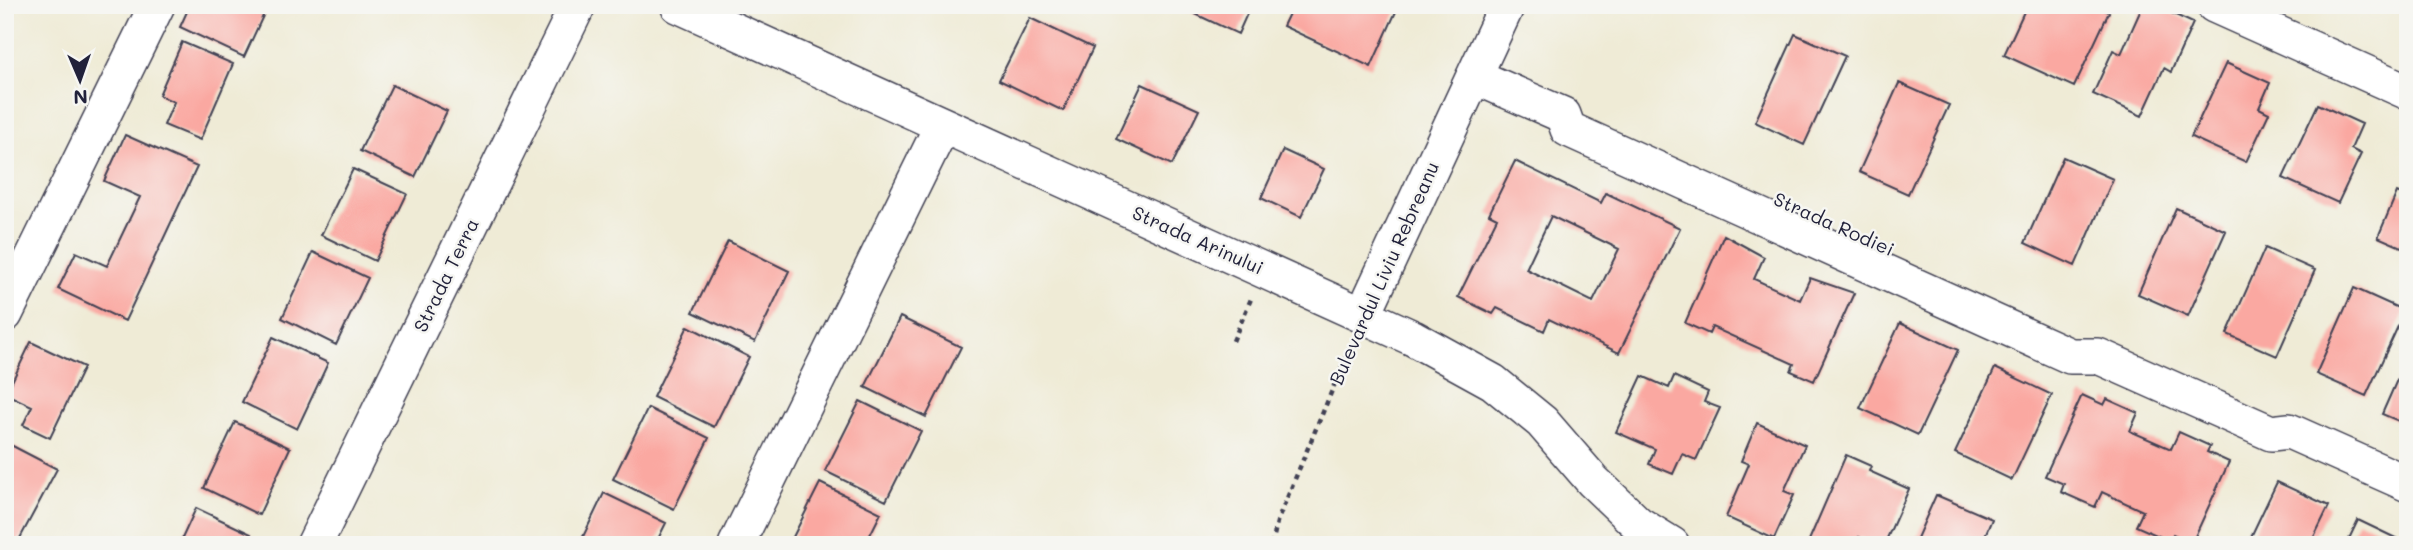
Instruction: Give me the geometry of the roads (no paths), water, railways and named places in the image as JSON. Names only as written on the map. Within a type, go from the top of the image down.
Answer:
[{"type":"street","points":[[5,314],[158,5]]},
{"type":"street","name":"Strada Terra","points":[[314,545],[578,5]]},
{"type":"street","name":"Strada Arinului","points":[[678,5],[1413,338],[1493,382],[1542,422],[1593,481],[1638,524],[1672,545]]},
{"type":"street","name":"Bulevardul Liviu Rebreanu","points":[[1363,315],[1507,5]]},
{"type":"street","points":[[2214,5],[2408,92]]},
{"type":"street","name":"Strada Rodiei","points":[[1474,76],[1563,115],[1568,129],[2070,356],[2098,356],[2272,433],[2289,431],[2408,484]]},
{"type":"street","points":[[736,545],[942,126]]},
{"type":"street","name":"Strada Rodiei","points":[[2272,433],[2282,451],[2408,508]]}]
